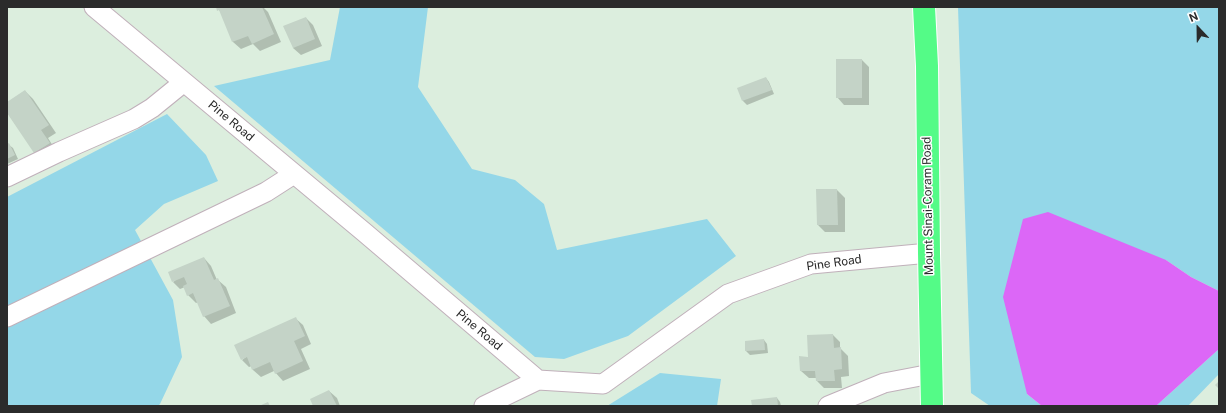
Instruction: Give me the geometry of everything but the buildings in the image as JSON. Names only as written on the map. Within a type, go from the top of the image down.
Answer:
[{"type":"main road","name":"Mount Sinai-Coram Road","points":[[924,7],[927,66],[928,253],[932,406]]},
{"type":"street","name":"Pine Road","points":[[94,7],[538,380],[603,384],[728,294],[811,264],[928,253]]},
{"type":"street","points":[[7,177],[134,119],[152,108],[184,82]]},
{"type":"street","points":[[7,317],[266,192],[294,174]]},
{"type":"street","points":[[828,406],[884,383],[931,374]]},
{"type":"street","points":[[484,406],[538,380]]},
{"type":"shaded area","points":[[340,7],[428,7],[418,87],[472,169],[515,180],[544,204],[557,250],[707,219],[736,256],[628,336],[564,359],[535,357],[214,86],[330,60]]},
{"type":"shaded area","points":[[958,7],[1219,7],[1219,291],[1191,277],[1166,260],[1027,394],[1042,406],[990,406],[971,393]]},
{"type":"shaded area","points":[[167,114],[206,155],[218,181],[164,204],[135,230],[173,300],[182,357],[160,404],[158,406],[7,406],[7,197]]},
{"type":"shaded area","points":[[1048,212],[1166,260],[1191,277],[1219,291],[1219,349],[1156,406],[1042,406],[1027,394],[1003,297],[1023,219]]},
{"type":"shaded area","points":[[1219,349],[1219,374],[1188,406],[1156,406]]},
{"type":"shaded area","points":[[660,373],[721,379],[717,406],[607,406]]}]
